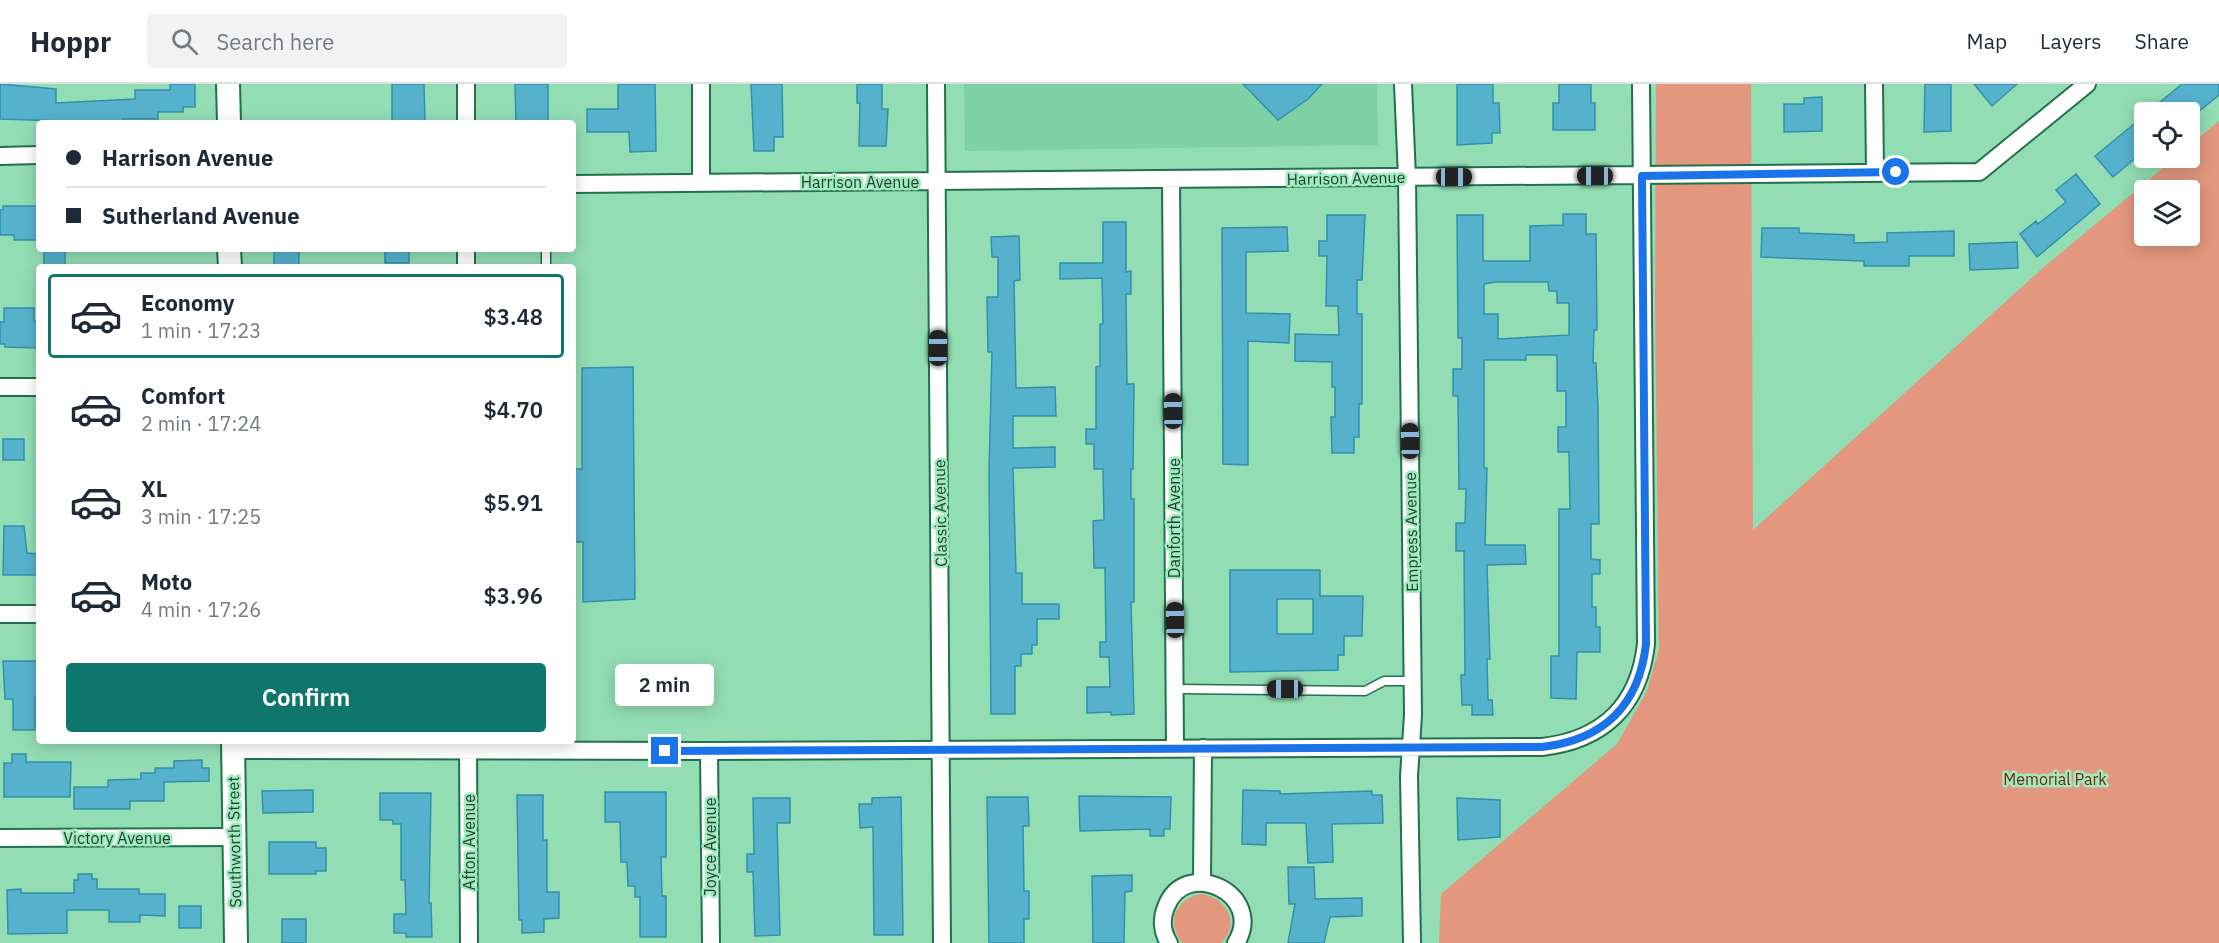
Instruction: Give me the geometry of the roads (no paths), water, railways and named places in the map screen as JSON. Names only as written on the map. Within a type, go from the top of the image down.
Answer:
[{"type":"main road","points":[[228,84],[228,120]]},
{"type":"main road","name":"Southworth Street","points":[[233,745],[236,943]]},
{"type":"street","points":[[465,84],[466,120]]},
{"type":"street","points":[[701,84],[701,181]]},
{"type":"street","name":"Classic Avenue","points":[[936,84],[942,943]]},
{"type":"street","name":"Empress Avenue","points":[[1403,84],[1407,177],[1413,681],[1412,943]]},
{"type":"street","points":[[233,745],[468,745],[709,751],[942,751],[1411,746],[1542,747],[1581,739],[1607,724],[1626,703],[1638,681],[1646,644],[1641,84]]},
{"type":"street","points":[[1874,84],[1875,172]]},
{"type":"street","name":"Harrison Avenue","points":[[576,184],[701,181],[937,182],[1979,172],[2087,84]]},
{"type":"street","points":[[0,156],[36,156]]},
{"type":"street","name":"Danforth Avenue","points":[[1171,179],[1175,748]]},
{"type":"street","points":[[0,387],[36,387]]},
{"type":"street","points":[[0,614],[36,614]]},
{"type":"street","name":"Afton Avenue","points":[[468,745],[469,943]]},
{"type":"street","points":[[1202,882],[1203,748]]},
{"type":"street","name":"Joyce Avenue","points":[[709,751],[711,943]]},
{"type":"street","name":"Victory Avenue","points":[[0,838],[234,837]]},
{"type":"street","points":[[1169,943],[1162,927],[1168,901],[1188,884],[1202,882],[1226,890],[1235,899],[1242,924],[1236,943]]},
{"type":"lane","points":[[1176,689],[1365,692],[1383,681],[1413,681]]},
{"type":"park label","name":"Memorial Park","points":[[2055,779]]}]
